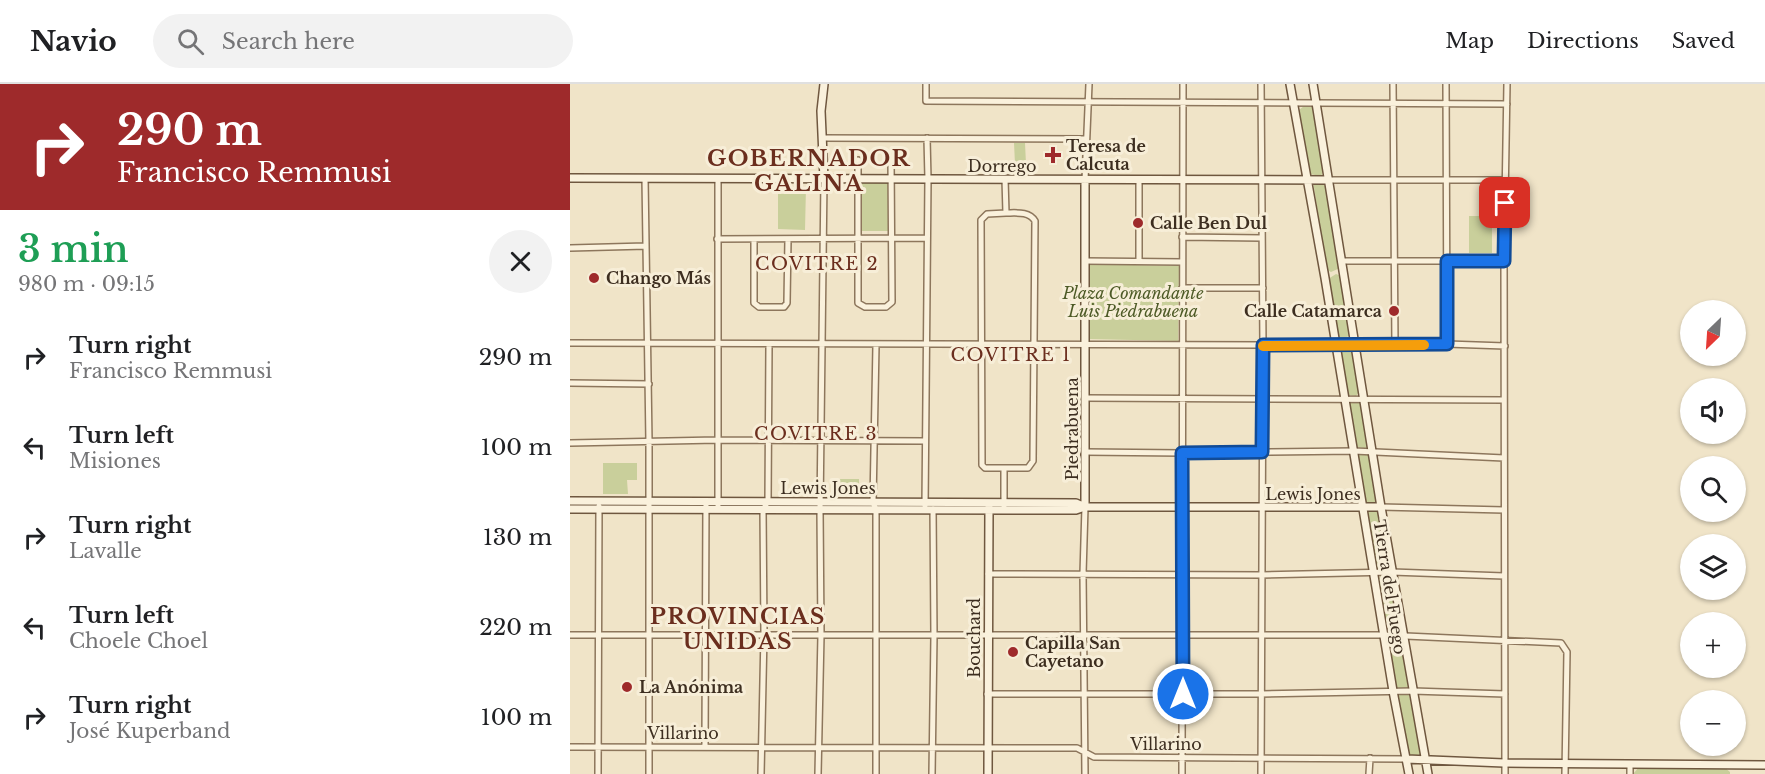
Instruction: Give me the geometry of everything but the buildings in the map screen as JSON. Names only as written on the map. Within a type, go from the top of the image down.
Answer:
[{"type":"street","points":[[818,774],[824,179],[821,111],[824,84]]},
{"type":"street","points":[[926,84],[926,101],[1507,104]]},
{"type":"street","name":"Piedrabuena","points":[[1085,774],[1083,574],[1085,180],[1089,84]]},
{"type":"street","points":[[1182,774],[1183,84]]},
{"type":"street","points":[[1261,84],[1263,288],[1261,774]]},
{"type":"street","name":"Tierra del Fuego","points":[[1290,84],[1409,774]]},
{"type":"street","name":"Tierra del Fuego","points":[[1313,84],[1363,400],[1428,774]]},
{"type":"street","points":[[1393,84],[1395,345]]},
{"type":"street","points":[[1446,84],[1447,344]]},
{"type":"street","points":[[1504,774],[1504,261],[1507,84]]},
{"type":"street","points":[[823,138],[1086,140]]},
{"type":"street","points":[[925,506],[927,138]]},
{"type":"street","points":[[858,160],[860,238],[858,303],[861,306],[886,307],[892,302],[891,160]]},
{"type":"street","name":"Dorrego","points":[[570,178],[1505,180]]},
{"type":"street","points":[[645,178],[649,384],[649,774]]},
{"type":"street","points":[[718,178],[716,344],[718,506]]},
{"type":"street","points":[[1005,179],[1006,213]]},
{"type":"street","points":[[1138,180],[1138,261]]},
{"type":"street","points":[[1006,213],[1028,214],[1035,221],[1033,461],[1028,468],[985,468],[982,465],[981,220],[987,214],[1006,213]]},
{"type":"street","points":[[1182,237],[1262,238]]},
{"type":"street","points":[[717,239],[927,238]]},
{"type":"street","points":[[754,240],[754,303],[759,307],[784,307],[787,303],[788,239]]},
{"type":"street","points":[[570,248],[646,246]]},
{"type":"street","points":[[1085,261],[1182,262]]},
{"type":"street","points":[[1341,261],[1504,261]]},
{"type":"street","points":[[1182,288],[1263,288]]},
{"type":"street","points":[[570,343],[1447,344],[1505,346]]},
{"type":"street","points":[[761,774],[764,634],[763,510],[768,501],[769,345]]},
{"type":"street","points":[[876,345],[873,440],[873,502],[876,510],[876,774]]},
{"type":"street","points":[[570,383],[649,384]]},
{"type":"street","points":[[1085,398],[1504,400]]},
{"type":"street","points":[[570,443],[717,440],[925,441]]},
{"type":"street","points":[[1085,452],[1354,451],[1504,458]]},
{"type":"street","points":[[1004,468],[1004,506]]},
{"type":"street","name":"Lewis Jones","points":[[570,501],[599,505],[718,506],[763,510],[873,502],[925,506],[1004,506],[1076,510],[1085,507],[1381,507],[1504,510]]},
{"type":"street","name":"Lewis Jones","points":[[718,506],[768,501],[876,510],[925,506]]},
{"type":"street","points":[[598,774],[599,505]]},
{"type":"street","name":"Lewis Jones","points":[[570,509],[599,505]]},
{"type":"street","points":[[705,746],[706,506]]},
{"type":"street","points":[[932,774],[933,506]]},
{"type":"street","name":"Bouchard","points":[[988,507],[988,774]]},
{"type":"street","points":[[988,574],[1262,575],[1392,572],[1504,576]]},
{"type":"street","points":[[570,635],[1403,635],[1561,643],[1567,652],[1565,774]]},
{"type":"street","points":[[987,694],[1262,694],[1413,691],[1504,694]]},
{"type":"street","name":"Villarino","points":[[570,747],[1077,748],[1094,757],[1370,758],[1504,764],[1765,765]]},
{"type":"street","points":[[1370,758],[1370,774]]},
{"type":"street","points":[[1630,764],[1630,774]]},
{"type":"street","points":[[1732,765],[1732,774]]},
{"type":"green space","points":[[1304,106],[1312,107],[1314,110],[1324,170],[1321,176],[1310,174],[1299,113]]},
{"type":"green space","points":[[1014,143],[1025,143],[1026,164],[1015,164]]},
{"type":"green space","points":[[1313,181],[1320,182],[1326,187],[1340,268],[1331,272],[1327,270]]},
{"type":"green space","points":[[861,182],[888,182],[888,231],[862,231]]},
{"type":"green space","points":[[778,187],[806,187],[805,230],[778,229]]},
{"type":"green space","points":[[1469,216],[1492,216],[1492,253],[1469,253]]},
{"type":"green space","name":"Plaza Comandante Luis Piedrabuena","points":[[1089,264],[1179,266],[1178,341],[1088,339]]},
{"type":"green space","points":[[1336,274],[1341,276],[1350,331],[1349,336],[1342,339],[1337,337],[1328,279]]},
{"type":"green space","points":[[1340,346],[1351,346],[1353,350],[1359,392],[1356,396],[1347,393]]},
{"type":"green space","points":[[1358,399],[1361,403],[1369,449],[1357,447],[1349,402]]},
{"type":"green space","points":[[1364,452],[1369,455],[1376,502],[1365,502],[1357,454]]},
{"type":"green space","points":[[603,463],[637,463],[637,480],[627,480],[628,494],[603,494]]},
{"type":"green space","points":[[834,479],[859,479],[859,493],[834,493]]},
{"type":"green space","points":[[1369,510],[1380,514],[1389,568],[1387,570],[1377,568],[1367,514]]},
{"type":"green space","points":[[1381,575],[1390,576],[1399,627],[1396,629],[1390,629],[1386,625],[1379,579]]},
{"type":"green space","points":[[1387,637],[1399,637],[1401,640],[1408,688],[1396,688]]},
{"type":"green space","points":[[1399,694],[1409,695],[1421,751],[1419,756],[1412,756],[1407,752],[1397,698]]},
{"type":"green space","points":[[1640,766],[1724,767],[1730,774],[1633,774]]},
{"type":"slow traffic","points":[[1263,346],[1424,345]]},
{"type":"place","name":"Teresa de Calcuta","points":[[1053,155]]},
{"type":"place","name":"Calle Ben Dul","points":[[1138,223]]},
{"type":"place","name":"Chango Más","points":[[594,278]]},
{"type":"place","name":"Calle Catamarca","points":[[1394,311]]},
{"type":"place","name":"Capilla San Cayetano","points":[[1013,652]]},
{"type":"place","name":"La Anónima","points":[[627,687]]},
{"type":"district","name":"GOBERNADOR GALINA","points":[[809,170]]},
{"type":"district","name":"COVITRE 2","points":[[817,264]]},
{"type":"district","name":"COVITRE 1","points":[[1011,355]]},
{"type":"district","name":"COVITRE 3","points":[[816,434]]},
{"type":"district","name":"PROVINCIAS UNIDAS","points":[[738,628]]},
{"type":"route","points":[[1183,694],[1182,453],[1262,452],[1263,345],[1447,344],[1447,261],[1504,261],[1505,203]]}]
